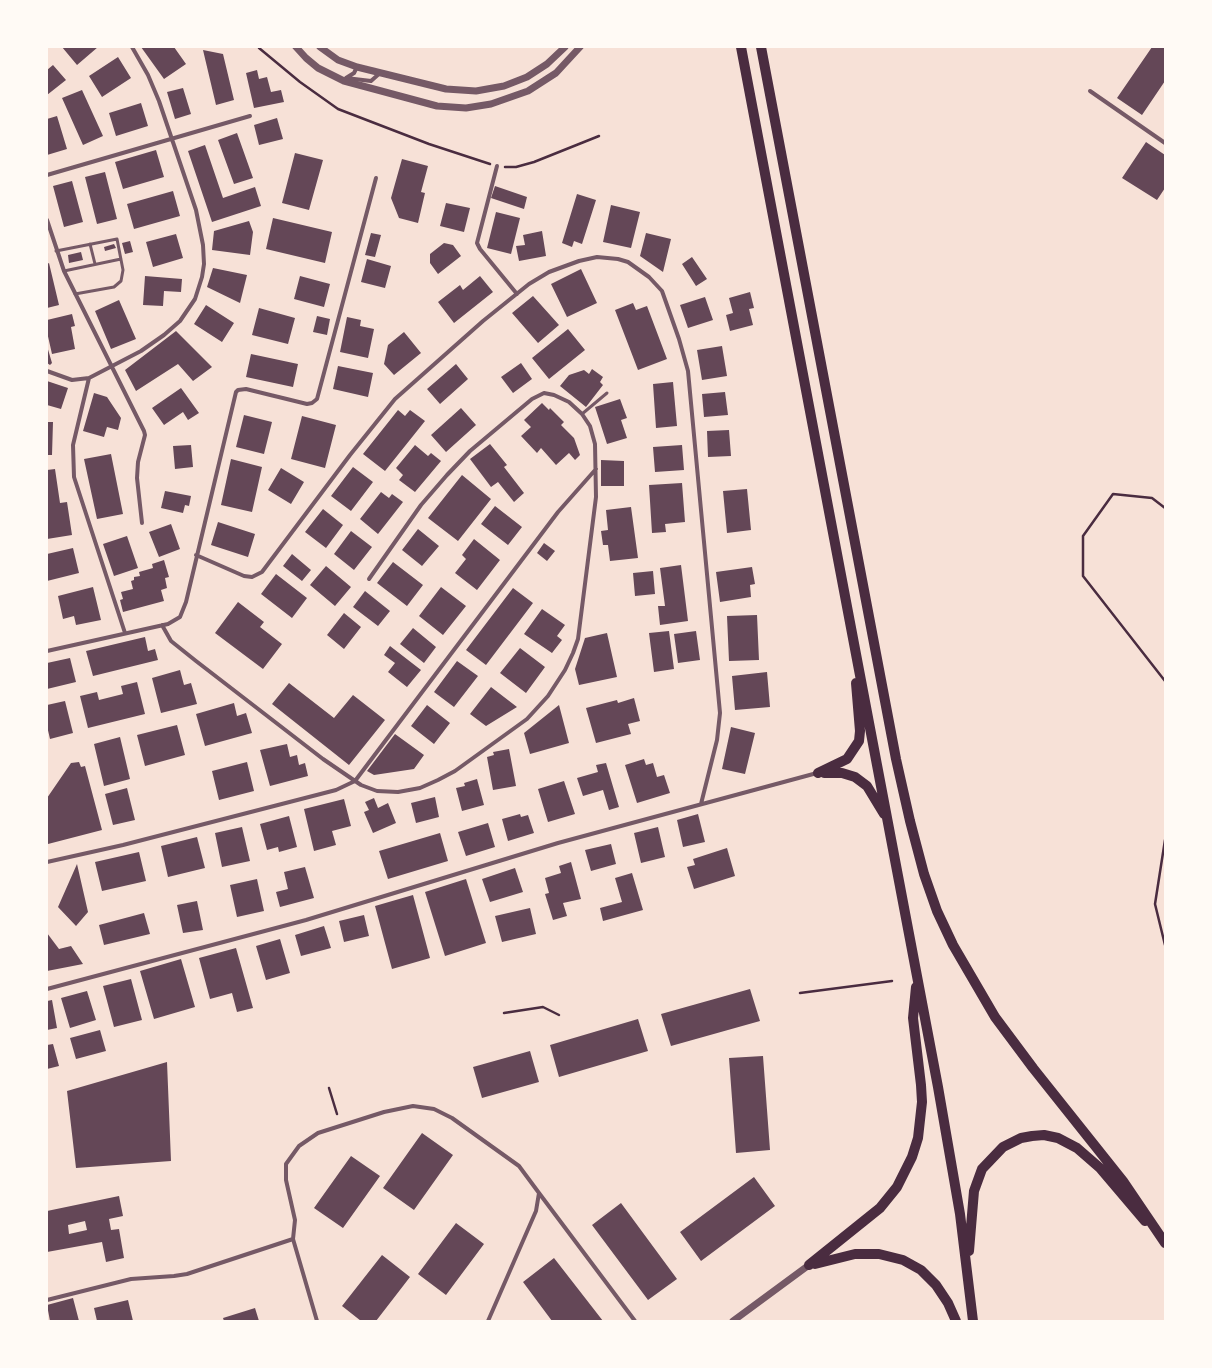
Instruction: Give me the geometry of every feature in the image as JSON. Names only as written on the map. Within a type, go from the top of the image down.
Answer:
[{"type":"main road","points":[[740,47],[888,819],[960,1214],[973,1321]]},
{"type":"main road","points":[[761,49],[896,759],[924,874],[942,922],[970,976],[1010,1038],[1118,1175],[1162,1239]]},
{"type":"main road","points":[[818,773],[847,759],[859,741],[860,731],[855,680],[856,655]]},
{"type":"main road","points":[[818,773],[842,772],[856,777],[867,786],[888,819]]},
{"type":"main road","points":[[809,1266],[883,1205],[902,1180],[912,1157],[919,1132],[922,1102],[913,1018],[913,1004],[917,981]]},
{"type":"main road","points":[[967,1266],[973,1199],[979,1175],[989,1159],[1002,1147],[1021,1138],[1032,1136],[1044,1135],[1058,1138],[1084,1153],[1100,1168],[1162,1239]]},
{"type":"main road","points":[[809,1266],[856,1254],[879,1254],[903,1260],[921,1270],[936,1285],[948,1303],[956,1321]]},
{"type":"street","points":[[47,371],[72,380],[89,378],[141,351],[175,326],[195,299],[202,277],[204,264],[202,234],[172,139],[150,80],[132,47]]},
{"type":"street","points":[[296,47],[309,61],[335,78],[374,91],[437,106],[479,107],[505,100],[535,87],[564,66],[580,47]]},
{"type":"street","points":[[320,47],[338,60],[357,68],[446,89],[466,91],[487,90],[504,86],[527,77],[547,64],[565,47]]},
{"type":"street","points":[[346,78],[354,73],[357,68]]},
{"type":"street","points":[[335,78],[371,81],[380,73]]},
{"type":"street","points":[[1090,91],[1165,143]]},
{"type":"street","points":[[47,175],[250,116]]},
{"type":"street","points":[[497,166],[477,243],[480,250],[517,294]]},
{"type":"street","points":[[47,651],[162,625],[177,620],[182,614],[236,392],[238,390],[246,389],[307,404],[312,403],[317,399],[376,178]]},
{"type":"street","points":[[47,220],[56,251],[64,271],[110,366],[144,431],[145,435],[138,462],[136,478],[142,523]]},
{"type":"street","points":[[196,556],[244,576],[252,577],[262,572],[350,455],[406,388],[517,294],[554,270],[579,261],[604,257],[628,262],[656,284],[665,296],[686,360],[719,695],[720,728],[701,804]]},
{"type":"street","points":[[89,378],[73,445],[74,477],[125,633]]},
{"type":"street","points":[[162,625],[171,641],[355,781],[370,789],[390,792],[413,790],[438,780],[455,771],[526,719],[548,696],[565,670],[578,639],[594,510],[596,469],[595,444],[590,426],[582,414],[569,402],[554,395],[544,393],[532,399],[474,448],[447,475],[421,505],[369,579]]},
{"type":"street","points":[[49,862],[123,845],[336,790],[355,781],[558,512],[596,469]]},
{"type":"street","points":[[47,989],[306,920],[558,843],[818,773]]},
{"type":"street","points":[[317,1321],[293,1239],[294,1215],[285,1172],[286,1164],[295,1150],[310,1137],[327,1129],[403,1107],[413,1106],[428,1107],[452,1118],[519,1166],[635,1321]]},
{"type":"street","points":[[488,1321],[536,1211],[539,1193]]},
{"type":"street","points":[[47,1300],[138,1278],[187,1274],[293,1239]]},
{"type":"street","points":[[733,1321],[809,1266]]},
{"type":"lane","points":[[56,251],[117,239],[123,276],[117,284],[114,287],[75,294]]},
{"type":"lane","points":[[90,244],[95,264]]},
{"type":"lane","points":[[64,271],[121,259]]},
{"type":"lane","points":[[582,414],[607,394]]},
{"type":"path","points":[[259,48],[300,82],[338,109],[429,144],[497,166],[516,167],[534,162],[599,136]]},
{"type":"path","points":[[1165,508],[1152,498],[1113,494],[1083,536],[1083,576],[1165,681]]},
{"type":"path","points":[[1165,840],[1155,904],[1165,945]]},
{"type":"path","points":[[800,993],[892,982]]},
{"type":"path","points":[[504,1013],[543,1007],[559,1015]]},
{"type":"path","points":[[329,1088],[337,1114]]},
{"type":"building","points":[[62,47],[98,47],[77,65]]},
{"type":"building","points":[[141,47],[174,47],[186,64],[164,79]]},
{"type":"building","points":[[1152,47],[1165,47],[1165,81],[1142,115],[1117,98]]},
{"type":"building","points":[[203,50],[223,54],[234,100],[216,105]]},
{"type":"building","points":[[118,57],[131,78],[102,97],[89,76]]},
{"type":"building","points":[[53,65],[66,80],[47,95],[47,70]]},
{"type":"building","points":[[257,70],[259,79],[267,77],[271,92],[281,90],[284,102],[254,108],[246,73]]},
{"type":"building","points":[[183,88],[191,114],[175,119],[167,92]]},
{"type":"building","points":[[82,90],[103,136],[83,145],[62,98]]},
{"type":"building","points":[[141,103],[148,126],[116,136],[109,113]]},
{"type":"building","points":[[57,116],[67,149],[47,155],[47,119]]},
{"type":"building","points":[[277,118],[283,139],[259,145],[254,125]]},
{"type":"building","points":[[237,133],[253,178],[234,184],[218,140]]},
{"type":"building","points":[[1146,142],[1165,155],[1165,188],[1157,200],[1122,178]]},
{"type":"building","points":[[205,145],[223,198],[255,187],[261,206],[212,222],[188,151]]},
{"type":"building","points":[[156,150],[164,177],[123,189],[115,162]]},
{"type":"building","points":[[295,153],[323,160],[309,210],[282,203]]},
{"type":"building","points":[[402,159],[428,166],[421,192],[425,193],[418,223],[399,218],[391,198]]},
{"type":"building","points":[[105,172],[117,219],[97,224],[85,177]]},
{"type":"building","points":[[72,181],[83,222],[64,227],[53,186]]},
{"type":"building","points":[[495,186],[527,197],[524,209],[491,198]]},
{"type":"building","points":[[173,191],[180,216],[134,229],[127,204]]},
{"type":"building","points":[[577,194],[596,200],[582,244],[574,241],[572,247],[562,243]]},
{"type":"building","points":[[446,203],[470,208],[464,232],[440,226]]},
{"type":"building","points":[[611,205],[640,212],[631,248],[603,242]]},
{"type":"building","points":[[496,212],[520,218],[511,254],[487,248]]},
{"type":"building","points":[[273,218],[332,232],[325,263],[266,249]]},
{"type":"building","points":[[249,221],[253,232],[250,255],[212,250],[214,231]]},
{"type":"building","points":[[542,231],[546,256],[519,261],[516,246],[525,245],[523,235]]},
{"type":"building","points":[[371,233],[381,235],[375,257],[365,255]]},
{"type":"building","points":[[646,233],[671,239],[663,272],[640,256]]},
{"type":"building","points":[[176,234],[183,258],[153,267],[146,242]]},
{"type":"building","points":[[130,241],[133,252],[125,254],[122,243]]},
{"type":"building","points":[[444,243],[453,245],[461,256],[438,274],[430,263],[430,254]]},
{"type":"building","points":[[114,244],[116,248],[105,251],[104,247]]},
{"type":"building","points":[[81,252],[83,260],[69,263],[68,255]]},
{"type":"building","points":[[692,257],[707,279],[696,286],[682,264]]},
{"type":"building","points":[[367,259],[391,266],[385,288],[361,282]]},
{"type":"building","points":[[49,263],[59,305],[47,308],[47,264]]},
{"type":"building","points":[[213,268],[247,275],[240,303],[207,287]]},
{"type":"building","points":[[581,269],[597,303],[567,317],[551,284]]},
{"type":"building","points":[[145,276],[182,279],[181,292],[164,291],[163,306],[143,305]]},
{"type":"building","points":[[300,276],[330,284],[324,307],[294,299]]},
{"type":"building","points":[[480,276],[493,292],[454,323],[438,302],[460,285],[463,290]]},
{"type":"building","points":[[750,292],[754,308],[749,309],[753,325],[730,331],[726,315],[733,313],[729,298]]},
{"type":"building","points":[[533,296],[559,325],[538,343],[512,313]]},
{"type":"building","points":[[705,297],[713,320],[688,328],[680,305]]},
{"type":"building","points":[[119,300],[136,339],[111,349],[95,311]]},
{"type":"building","points":[[633,303],[636,310],[647,306],[667,359],[638,370],[615,310]]},
{"type":"building","points":[[206,305],[234,323],[222,342],[194,324]]},
{"type":"building","points":[[259,308],[295,318],[288,344],[252,335]]},
{"type":"building","points":[[72,314],[75,326],[71,327],[75,349],[52,354],[47,332],[47,320]]},
{"type":"building","points":[[317,316],[330,319],[327,335],[313,332]]},
{"type":"building","points":[[347,317],[361,320],[360,326],[374,329],[368,358],[340,352]]},
{"type":"building","points":[[568,329],[585,350],[549,379],[532,358]]},
{"type":"building","points":[[176,331],[212,367],[193,381],[178,364],[136,391],[125,370]]},
{"type":"building","points":[[404,332],[421,353],[394,375],[384,364],[388,345]]},
{"type":"building","points":[[47,346],[52,363],[50,365],[47,363]]},
{"type":"building","points":[[722,346],[727,376],[702,380],[697,350]]},
{"type":"building","points":[[251,354],[298,364],[293,387],[246,377]]},
{"type":"building","points":[[521,363],[532,379],[513,393],[501,377]]},
{"type":"building","points":[[456,364],[468,379],[440,404],[427,389]]},
{"type":"building","points":[[338,366],[373,373],[368,397],[333,389]]},
{"type":"building","points":[[592,369],[603,377],[600,382],[603,385],[586,407],[560,386],[569,375],[584,370],[589,374]]},
{"type":"building","points":[[47,381],[68,388],[61,409],[47,405]]},
{"type":"building","points":[[673,382],[677,426],[656,428],[653,384]]},
{"type":"building","points":[[181,388],[199,413],[188,420],[183,412],[164,425],[152,408]]},
{"type":"building","points":[[725,392],[728,415],[704,417],[702,394]]},
{"type":"building","points":[[94,393],[107,397],[121,418],[118,430],[107,427],[104,437],[83,431]]},
{"type":"building","points":[[620,399],[627,418],[621,420],[627,438],[607,444],[595,407]]},
{"type":"building","points":[[542,403],[549,410],[550,408],[564,422],[561,425],[574,438],[580,455],[575,460],[569,453],[556,465],[541,448],[537,453],[521,436],[531,427],[524,420]]},
{"type":"building","points":[[461,408],[476,425],[446,452],[431,435]]},
{"type":"building","points":[[398,410],[405,416],[410,410],[425,421],[385,471],[363,454]]},
{"type":"building","points":[[244,415],[272,422],[264,454],[236,447]]},
{"type":"building","points":[[302,416],[336,425],[325,468],[291,459]]},
{"type":"building","points":[[47,422],[53,422],[52,455],[47,455]]},
{"type":"building","points":[[729,430],[731,456],[708,457],[707,431]]},
{"type":"building","points":[[490,444],[507,465],[504,467],[524,493],[514,502],[498,482],[491,487],[470,459]]},
{"type":"building","points":[[191,445],[193,467],[175,469],[173,446]]},
{"type":"building","points":[[415,445],[428,456],[431,453],[441,461],[415,492],[399,480],[403,475],[396,468]]},
{"type":"building","points":[[682,445],[684,470],[655,472],[653,447]]},
{"type":"building","points":[[111,454],[123,514],[97,519],[84,459]]},
{"type":"building","points":[[231,459],[262,467],[252,512],[221,505]]},
{"type":"building","points":[[601,460],[624,461],[624,486],[601,486]]},
{"type":"building","points":[[353,467],[373,482],[351,511],[331,496]]},
{"type":"building","points":[[281,468],[304,482],[291,504],[268,490]]},
{"type":"building","points":[[55,469],[60,503],[67,502],[72,535],[47,539],[47,470]]},
{"type":"building","points":[[462,475],[491,499],[458,541],[428,518]]},
{"type":"building","points":[[682,483],[685,522],[665,524],[666,532],[652,533],[649,485]]},
{"type":"building","points":[[747,489],[751,530],[727,533],[723,491]]},
{"type":"building","points":[[165,491],[191,496],[189,506],[185,505],[183,513],[161,508]]},
{"type":"building","points":[[381,492],[389,498],[392,494],[403,502],[378,534],[360,519]]},
{"type":"building","points":[[495,506],[522,527],[508,545],[481,524]]},
{"type":"building","points":[[631,507],[638,558],[610,561],[608,545],[603,545],[601,531],[608,530],[606,510]]},
{"type":"building","points":[[323,509],[343,525],[326,548],[305,532]]},
{"type":"building","points":[[218,522],[255,534],[248,557],[211,545]]},
{"type":"building","points":[[171,524],[180,549],[159,557],[149,532]]},
{"type":"building","points":[[418,529],[439,546],[422,566],[402,550]]},
{"type":"building","points":[[351,531],[372,547],[354,570],[334,554]]},
{"type":"building","points":[[127,536],[138,568],[114,576],[103,544]]},
{"type":"building","points":[[474,539],[500,560],[477,590],[455,573],[466,559],[462,555]]},
{"type":"building","points":[[544,543],[555,551],[547,561],[537,553]]},
{"type":"building","points":[[73,548],[79,573],[47,581],[47,554]]},
{"type":"building","points":[[292,554],[311,570],[302,581],[283,566]]},
{"type":"building","points":[[164,560],[169,577],[165,578],[167,588],[161,590],[164,601],[123,612],[120,600],[123,599],[121,592],[133,589],[131,581],[134,580],[134,577],[140,576],[139,572],[153,568],[152,564]]},
{"type":"building","points":[[393,562],[423,585],[407,606],[377,583]]},
{"type":"building","points":[[681,565],[688,621],[660,625],[658,606],[665,606],[660,568]]},
{"type":"building","points":[[326,566],[351,587],[335,606],[310,585]]},
{"type":"building","points":[[752,567],[755,584],[750,585],[751,597],[720,602],[716,572]]},
{"type":"building","points":[[653,571],[655,594],[635,596],[633,573]]},
{"type":"building","points":[[276,574],[307,598],[292,618],[261,594]]},
{"type":"building","points":[[93,587],[101,620],[76,625],[74,616],[63,619],[58,596]]},
{"type":"building","points":[[441,587],[466,606],[443,635],[419,616]]},
{"type":"building","points":[[513,588],[533,603],[486,665],[466,650]]},
{"type":"building","points":[[365,591],[390,611],[378,626],[353,607]]},
{"type":"building","points":[[238,602],[264,622],[260,627],[282,644],[263,669],[215,633]]},
{"type":"building","points":[[542,609],[565,625],[557,636],[562,640],[552,653],[524,634]]},
{"type":"building","points":[[344,613],[361,627],[344,649],[327,635]]},
{"type":"building","points":[[757,615],[759,660],[729,661],[727,616]]},
{"type":"building","points":[[413,628],[436,647],[424,663],[400,644]]},
{"type":"building","points":[[669,631],[674,669],[654,672],[649,633]]},
{"type":"building","points":[[696,631],[700,660],[678,663],[674,634]]},
{"type":"building","points":[[607,633],[617,677],[579,685],[575,669],[585,638]]},
{"type":"building","points":[[145,637],[148,651],[155,649],[158,660],[93,676],[86,651]]},
{"type":"building","points":[[390,646],[421,670],[407,687],[388,672],[395,663],[384,655]]},
{"type":"building","points":[[520,648],[545,667],[526,693],[500,673]]},
{"type":"building","points":[[70,658],[76,682],[47,689],[47,663]]},
{"type":"building","points":[[457,661],[478,676],[454,707],[434,692]]},
{"type":"building","points":[[180,670],[184,685],[191,683],[197,704],[161,713],[152,678]]},
{"type":"building","points":[[767,672],[770,707],[735,710],[732,676]]},
{"type":"building","points":[[137,682],[145,714],[88,728],[80,696],[97,692],[99,700],[123,694],[121,686]]},
{"type":"building","points":[[289,683],[334,718],[353,695],[385,720],[349,765],[272,704]]},
{"type":"building","points":[[491,687],[517,707],[486,726],[470,714]]},
{"type":"building","points":[[634,698],[640,721],[628,724],[631,734],[596,743],[586,708],[617,700],[618,703]]},
{"type":"building","points":[[65,701],[73,733],[50,739],[47,726],[47,705]]},
{"type":"building","points":[[234,703],[237,716],[246,713],[252,733],[205,746],[196,714]]},
{"type":"building","points":[[427,705],[450,723],[434,744],[411,726]]},
{"type":"building","points":[[559,705],[569,743],[530,754],[524,733]]},
{"type":"building","points":[[177,725],[185,755],[145,766],[137,735]]},
{"type":"building","points":[[731,727],[755,733],[745,774],[722,769]]},
{"type":"building","points":[[395,734],[424,755],[414,769],[374,775],[367,771]]},
{"type":"building","points":[[120,737],[130,779],[104,786],[94,744]]},
{"type":"building","points":[[287,744],[290,757],[297,755],[299,765],[305,763],[308,776],[270,786],[260,750]]},
{"type":"building","points":[[509,749],[516,786],[493,790],[487,757],[494,755],[493,752]]},
{"type":"building","points":[[644,759],[646,765],[653,763],[657,777],[664,775],[670,793],[637,803],[625,765]]},
{"type":"building","points":[[79,762],[81,767],[85,766],[102,830],[48,844],[47,798],[71,763]]},
{"type":"building","points":[[247,762],[254,791],[219,800],[212,771]]},
{"type":"building","points":[[606,763],[619,807],[609,810],[603,790],[583,796],[577,778],[598,772],[596,765]]},
{"type":"building","points":[[477,779],[484,805],[462,811],[456,788],[465,786],[464,783]]},
{"type":"building","points":[[564,781],[575,814],[548,822],[538,789]]},
{"type":"building","points":[[127,788],[135,820],[113,825],[105,794]]},
{"type":"building","points":[[435,797],[439,817],[416,823],[411,803]]},
{"type":"building","points":[[374,798],[378,808],[388,803],[396,823],[373,833],[364,812],[369,810],[365,802]]},
{"type":"building","points":[[344,799],[351,826],[332,831],[336,845],[314,851],[304,809]]},
{"type":"building","points":[[520,814],[521,817],[528,815],[534,833],[508,841],[502,819]]},
{"type":"building","points":[[698,814],[705,842],[683,847],[677,820]]},
{"type":"building","points":[[289,816],[297,847],[279,852],[278,847],[267,850],[260,824]]},
{"type":"building","points":[[488,823],[495,847],[466,856],[458,832]]},
{"type":"building","points":[[242,827],[250,861],[222,867],[215,833]]},
{"type":"building","points":[[658,827],[665,857],[641,863],[634,833]]},
{"type":"building","points":[[440,833],[448,861],[388,879],[379,851]]},
{"type":"building","points":[[197,837],[205,868],[168,877],[161,846]]},
{"type":"building","points":[[611,844],[616,864],[591,871],[585,850]]},
{"type":"building","points":[[727,848],[735,876],[694,889],[687,867],[695,865],[693,859]]},
{"type":"building","points":[[139,852],[146,881],[102,891],[95,862]]},
{"type":"building","points":[[571,862],[581,899],[563,903],[567,916],[553,920],[545,894],[549,893],[545,878],[561,873],[559,866]]},
{"type":"building","points":[[77,864],[88,912],[76,926],[58,907]]},
{"type":"building","points":[[305,867],[314,898],[280,907],[276,892],[288,889],[284,872]]},
{"type":"building","points":[[515,868],[523,892],[490,902],[482,879]]},
{"type":"building","points":[[632,873],[643,910],[603,921],[600,908],[622,902],[615,878]]},
{"type":"building","points":[[257,879],[264,911],[237,917],[230,885]]},
{"type":"building","points":[[466,879],[486,943],[445,956],[425,892]]},
{"type":"building","points":[[413,895],[430,958],[392,969],[375,906]]},
{"type":"building","points":[[197,901],[203,930],[183,933],[177,905]]},
{"type":"building","points":[[530,908],[536,934],[502,942],[495,916]]},
{"type":"building","points":[[144,913],[150,934],[104,945],[99,925]]},
{"type":"building","points":[[364,915],[369,936],[344,942],[339,921]]},
{"type":"building","points":[[324,926],[331,948],[301,956],[295,935]]},
{"type":"building","points":[[47,933],[59,949],[71,946],[83,964],[47,971]]},
{"type":"building","points":[[280,939],[290,973],[266,980],[256,946]]},
{"type":"building","points":[[236,948],[253,1008],[237,1012],[232,993],[210,999],[199,958]]},
{"type":"building","points":[[181,959],[195,1007],[154,1019],[140,971]]},
{"type":"building","points":[[131,979],[142,1020],[114,1027],[103,986]]},
{"type":"building","points":[[750,989],[760,1021],[671,1046],[661,1014]]},
{"type":"building","points":[[87,991],[96,1020],[70,1028],[61,998]]},
{"type":"building","points":[[52,1000],[57,1028],[47,1030],[47,1001]]},
{"type":"building","points":[[638,1019],[648,1051],[559,1077],[550,1045]]},
{"type":"building","points":[[100,1030],[106,1051],[76,1059],[70,1038]]},
{"type":"building","points":[[53,1044],[59,1066],[47,1069],[47,1045]]},
{"type":"building","points":[[530,1051],[539,1082],[482,1098],[473,1067]]},
{"type":"building","points":[[763,1056],[770,1150],[736,1153],[729,1058]]},
{"type":"building","points":[[167,1062],[171,1161],[76,1168],[67,1091]]},
{"type":"building","points":[[422,1133],[453,1155],[414,1210],[383,1188]]},
{"type":"building","points":[[351,1156],[380,1176],[343,1228],[314,1208]]},
{"type":"building","points":[[754,1177],[775,1206],[701,1261],[680,1232]]},
{"type":"building","points":[[119,1196],[123,1216],[109,1219],[111,1230],[119,1229],[124,1258],[106,1262],[102,1242],[47,1252],[47,1211]],"holes":[[[85,1221],[87,1230],[69,1234],[68,1225]]]},
{"type":"building","points":[[621,1203],[677,1279],[648,1300],[592,1225]]},
{"type":"building","points":[[456,1223],[484,1244],[446,1295],[418,1274]]},
{"type":"building","points":[[382,1255],[410,1277],[376,1321],[361,1321],[342,1306]]},
{"type":"building","points":[[554,1258],[603,1321],[552,1321],[523,1282]]},
{"type":"building","points":[[73,1298],[79,1321],[50,1321],[47,1305]]},
{"type":"building","points":[[128,1300],[133,1321],[97,1321],[94,1308]]},
{"type":"building","points":[[255,1308],[259,1321],[224,1321],[223,1318]]}]
